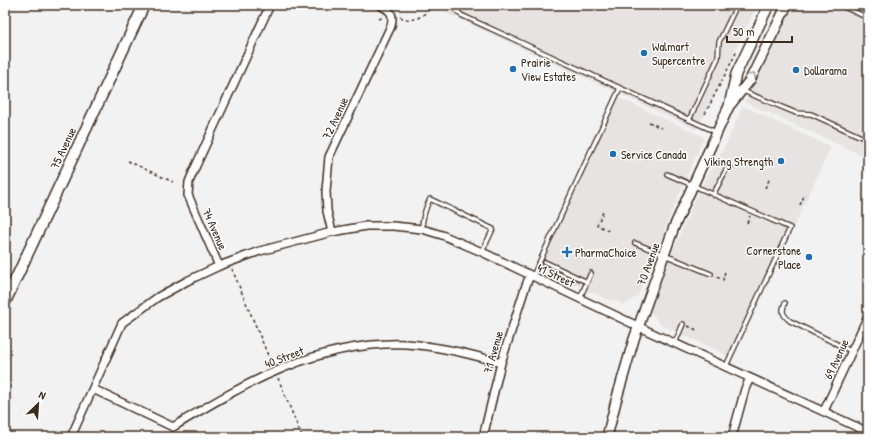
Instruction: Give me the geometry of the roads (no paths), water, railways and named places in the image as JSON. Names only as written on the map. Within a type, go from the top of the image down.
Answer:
[{"type":"main road","name":"75 Avenue","points":[[5,302],[144,5]]},
{"type":"street","name":"74 Avenue","points":[[71,437],[122,323],[158,297],[219,266],[188,195],[189,182],[270,5]]},
{"type":"street","name":"72 Avenue","points":[[332,232],[326,211],[326,173],[329,157],[390,26],[392,18],[390,10],[380,5]]},
{"type":"street","name":"70 Avenue","points":[[607,437],[616,401],[639,326],[664,255],[729,106],[733,86],[740,66],[769,5]]},
{"type":"street","name":"70 Avenue","points":[[729,106],[750,80],[787,5]]},
{"type":"street","name":"41 Street","points":[[219,266],[260,251],[332,232],[366,226],[393,226],[422,229],[442,235],[482,252],[868,432]]},
{"type":"street","name":"71 Avenue","points":[[483,437],[501,362],[525,288],[532,276]]},
{"type":"street","name":"69 Avenue","points":[[824,411],[868,316]]},
{"type":"street","name":"40 Street","points":[[93,389],[173,427],[208,405],[261,377],[330,352],[368,345],[406,344],[444,349],[501,362]]},
{"type":"street","points":[[732,437],[745,389],[750,378]]},
{"type":"lane","points":[[453,5],[461,15],[717,132]]},
{"type":"lane","points":[[689,120],[718,58],[719,42],[737,5]]},
{"type":"lane","points":[[840,5],[868,18]]},
{"type":"lane","points":[[733,86],[796,113],[811,114],[868,140]]},
{"type":"lane","points":[[532,276],[620,88]]},
{"type":"lane","points":[[713,195],[726,170]]},
{"type":"lane","points":[[666,174],[790,228],[726,366]]},
{"type":"lane","points":[[422,229],[422,220],[425,208],[430,199],[493,229],[482,252]]},
{"type":"lane","points":[[635,243],[712,274]]},
{"type":"lane","points":[[545,262],[587,282]]},
{"type":"lane","points":[[580,298],[592,273]]},
{"type":"lane","points":[[785,303],[782,309],[783,314],[790,321],[851,351]]},
{"type":"lane","points":[[675,343],[683,324]]},
{"type":"place","name":"Walmart Supercentre","points":[[644,53]]},
{"type":"place","name":"Prairie View Estates","points":[[513,69]]},
{"type":"place","name":"Dollarama","points":[[796,70]]},
{"type":"place","name":"Service Canada","points":[[613,154]]},
{"type":"place","name":"Viking Strength","points":[[781,161]]},
{"type":"place","name":"PharmaChoice","points":[[567,252]]},
{"type":"place","name":"Cornerstone Place","points":[[809,257]]}]
